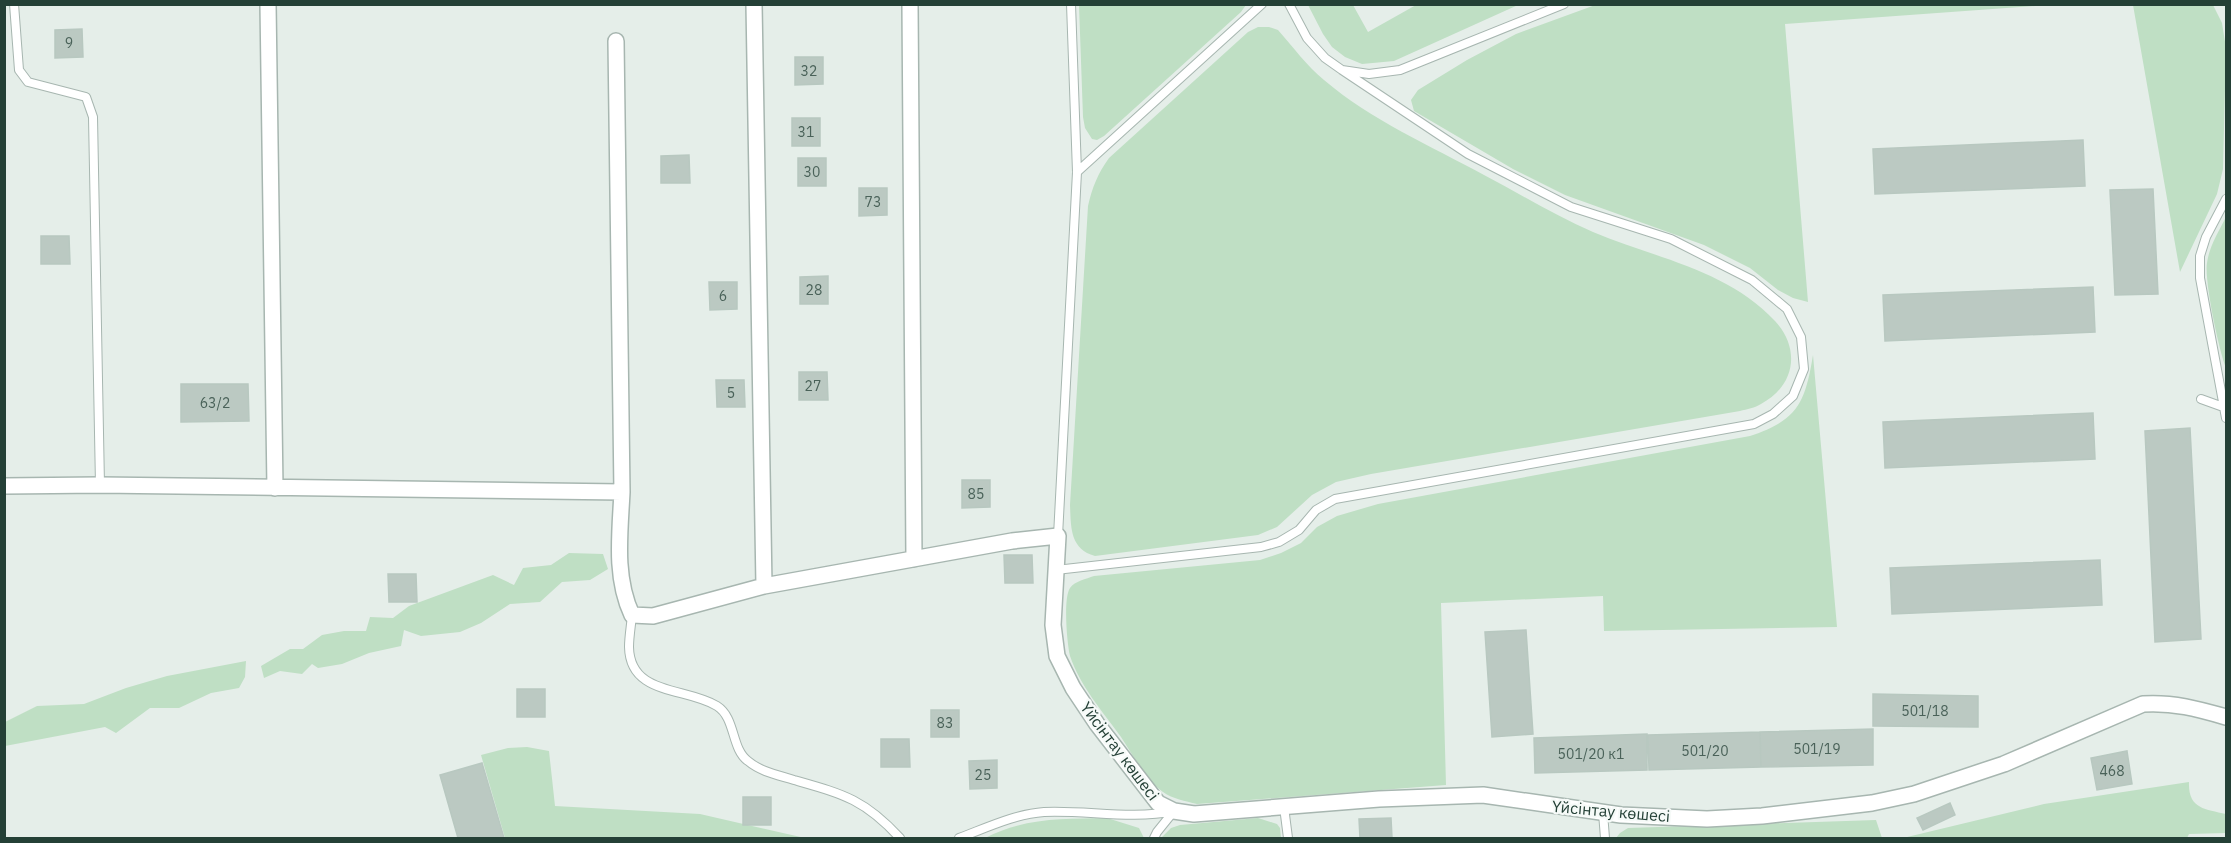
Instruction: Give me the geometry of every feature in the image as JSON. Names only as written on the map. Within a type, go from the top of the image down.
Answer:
[{"type":"street","points":[[268,4],[275,488]]},
{"type":"street","points":[[754,4],[764,586]]},
{"type":"street","points":[[910,4],[914,559]]},
{"type":"street","points":[[616,41],[622,492],[619,555],[625,599],[632,615],[652,616],[764,586],[1012,541],[1058,536]]},
{"type":"street","points":[[4,486],[100,485],[622,492]]},
{"type":"street","name":"Үйсінтау көшесі","points":[[1058,536],[1053,625],[1057,656],[1072,688],[1097,724],[1158,803],[1174,811],[1194,814],[1379,799],[1483,795],[1603,813],[1707,819],[1762,816],[1872,803],[1914,794],[2004,764],[2143,704],[2163,703],[2191,707],[2226,717]]},
{"type":"lane","points":[[14,4],[19,70],[28,82],[86,97],[93,117],[100,485]]},
{"type":"lane","points":[[1058,536],[1077,172],[1071,4]]},
{"type":"lane","points":[[1077,172],[1262,4]]},
{"type":"lane","points":[[1056,570],[1261,547],[1279,542],[1299,530],[1316,510],[1335,499],[1754,424],[1773,414],[1793,396],[1804,369],[1801,337],[1787,309],[1752,280],[1671,240],[1571,207],[1468,154],[1325,58],[1307,38],[1289,4]]},
{"type":"lane","points":[[1342,70],[1369,74],[1400,70],[1564,4]]},
{"type":"lane","points":[[2226,199],[2206,237],[2200,256],[2199,278],[2226,418]]},
{"type":"lane","points":[[2201,399],[2225,408]]},
{"type":"lane","points":[[632,615],[629,648],[632,663],[640,676],[654,686],[704,700],[719,708],[729,720],[744,759],[758,769],[842,794],[863,804],[883,819],[900,838]]},
{"type":"lane","points":[[1284,807],[1288,838]]},
{"type":"lane","points":[[959,838],[1021,816],[1043,812],[1150,816],[1174,811]]},
{"type":"lane","points":[[1154,838],[1174,811]]},
{"type":"lane","points":[[1603,813],[1605,838]]},
{"type":"green space","points":[[1079,4],[1246,5],[1241,12],[1097,140],[1092,139],[1085,128],[1083,117]]},
{"type":"green space","points":[[1598,4],[2048,5],[1785,24],[1808,302],[1793,298],[1778,290],[1750,268],[1704,245],[1565,195],[1513,169],[1414,111],[1411,100],[1418,90],[1467,60],[1516,34]]},
{"type":"green space","points":[[1308,5],[1353,5],[1368,32],[1416,5],[1518,5],[1394,61],[1362,64],[1345,57],[1332,47]]},
{"type":"green space","points":[[2133,5],[2213,5],[2222,23],[2226,48],[2223,169],[2217,194],[2180,272]]},
{"type":"green space","points":[[1258,27],[1278,30],[1324,80],[1361,108],[1402,132],[1579,226],[1690,267],[1735,289],[1775,321],[1789,343],[1790,366],[1781,387],[1759,405],[1740,411],[1371,474],[1336,482],[1312,495],[1277,527],[1258,535],[1095,556],[1087,553],[1076,543],[1070,505],[1088,206],[1091,193],[1109,158],[1248,32]]},
{"type":"green space","points":[[2226,217],[2226,368],[2213,316],[2207,263],[2210,251]]},
{"type":"green space","points":[[1813,355],[1837,627],[1604,631],[1603,596],[1441,603],[1446,785],[1197,804],[1179,800],[1157,787],[1092,698],[1074,667],[1068,642],[1067,601],[1070,588],[1081,580],[1094,576],[1260,560],[1301,543],[1317,527],[1337,516],[1378,504],[1750,436],[1779,423],[1796,408],[1807,386]]},
{"type":"green space","points":[[569,553],[603,554],[608,569],[590,580],[562,582],[540,602],[510,604],[481,623],[460,632],[421,636],[404,630],[401,646],[369,653],[342,664],[318,668],[312,664],[302,674],[280,671],[264,678],[261,666],[290,649],[303,649],[322,635],[344,631],[366,631],[370,617],[393,618],[409,606],[493,575],[514,585],[523,568],[551,565]]},
{"type":"green space","points":[[246,661],[245,677],[239,688],[211,693],[179,708],[150,708],[116,733],[105,727],[5,746],[5,722],[37,706],[84,704],[167,676]]},
{"type":"green space","points":[[527,747],[549,751],[555,806],[700,814],[805,838],[505,838],[481,755],[508,748]]},
{"type":"green space","points":[[2189,782],[2191,798],[2195,803],[2205,809],[2226,814],[2226,833],[2189,834],[2187,838],[1903,838],[2044,804]]},
{"type":"green space","points":[[1107,818],[1139,828],[1144,838],[985,838],[1015,826],[1045,820]]},
{"type":"green space","points":[[1258,818],[1277,824],[1281,838],[1161,838],[1171,828],[1180,825]]},
{"type":"green space","points":[[1876,820],[1882,838],[1616,838],[1628,828]]},
{"type":"building","points":[[82,29],[83,57],[55,58],[55,30]]},
{"type":"building","points":[[795,57],[823,57],[823,84],[795,85]]},
{"type":"building","points":[[792,118],[820,118],[820,146],[792,146]]},
{"type":"building","points":[[2083,140],[2085,186],[1875,194],[1873,149]]},
{"type":"building","points":[[689,155],[690,183],[661,183],[661,156]]},
{"type":"building","points":[[798,158],[826,158],[826,186],[798,186]]},
{"type":"building","points":[[859,188],[887,188],[887,215],[859,216]]},
{"type":"building","points":[[2153,189],[2158,294],[2115,295],[2110,190]]},
{"type":"building","points":[[41,236],[69,236],[70,264],[41,264]]},
{"type":"building","points":[[828,276],[828,304],[800,304],[800,277]]},
{"type":"building","points":[[709,282],[737,282],[737,309],[710,310]]},
{"type":"building","points":[[2093,287],[2095,332],[1885,341],[1883,295]]},
{"type":"building","points":[[799,372],[827,372],[828,400],[799,400]]},
{"type":"building","points":[[716,380],[744,380],[745,407],[717,407]]},
{"type":"building","points":[[181,384],[248,384],[249,421],[181,422]]},
{"type":"building","points":[[2093,413],[2095,459],[1885,468],[1883,422]]},
{"type":"building","points":[[2190,428],[2201,639],[2155,642],[2145,431]]},
{"type":"building","points":[[962,480],[990,480],[990,507],[962,508]]},
{"type":"building","points":[[1004,555],[1032,555],[1033,583],[1005,583]]},
{"type":"building","points":[[2100,560],[2102,605],[1892,614],[1890,568]]},
{"type":"building","points":[[388,574],[416,574],[417,602],[389,602]]},
{"type":"building","points":[[1526,630],[1533,734],[1492,737],[1485,632]]},
{"type":"building","points":[[517,689],[545,689],[545,717],[517,717]]},
{"type":"building","points":[[1873,694],[1978,696],[1978,727],[1873,726]]},
{"type":"building","points":[[931,710],[959,710],[959,737],[931,737]]},
{"type":"building","points":[[1873,729],[1873,765],[1761,767],[1760,732]]},
{"type":"building","points":[[1760,732],[1761,767],[1649,770],[1648,735]]},
{"type":"building","points":[[1647,734],[1647,770],[1535,773],[1534,738]]},
{"type":"building","points":[[881,739],[909,739],[910,767],[881,767]]},
{"type":"building","points":[[2127,751],[2132,784],[2097,790],[2091,758]]},
{"type":"building","points":[[997,760],[997,788],[970,789],[969,761]]},
{"type":"building","points":[[482,763],[504,838],[458,838],[440,775]]},
{"type":"building","points":[[743,797],[771,797],[771,825],[743,825]]},
{"type":"building","points":[[1950,803],[1955,815],[1923,830],[1917,818]]},
{"type":"building","points":[[1391,818],[1392,838],[1360,838],[1359,819]]}]
